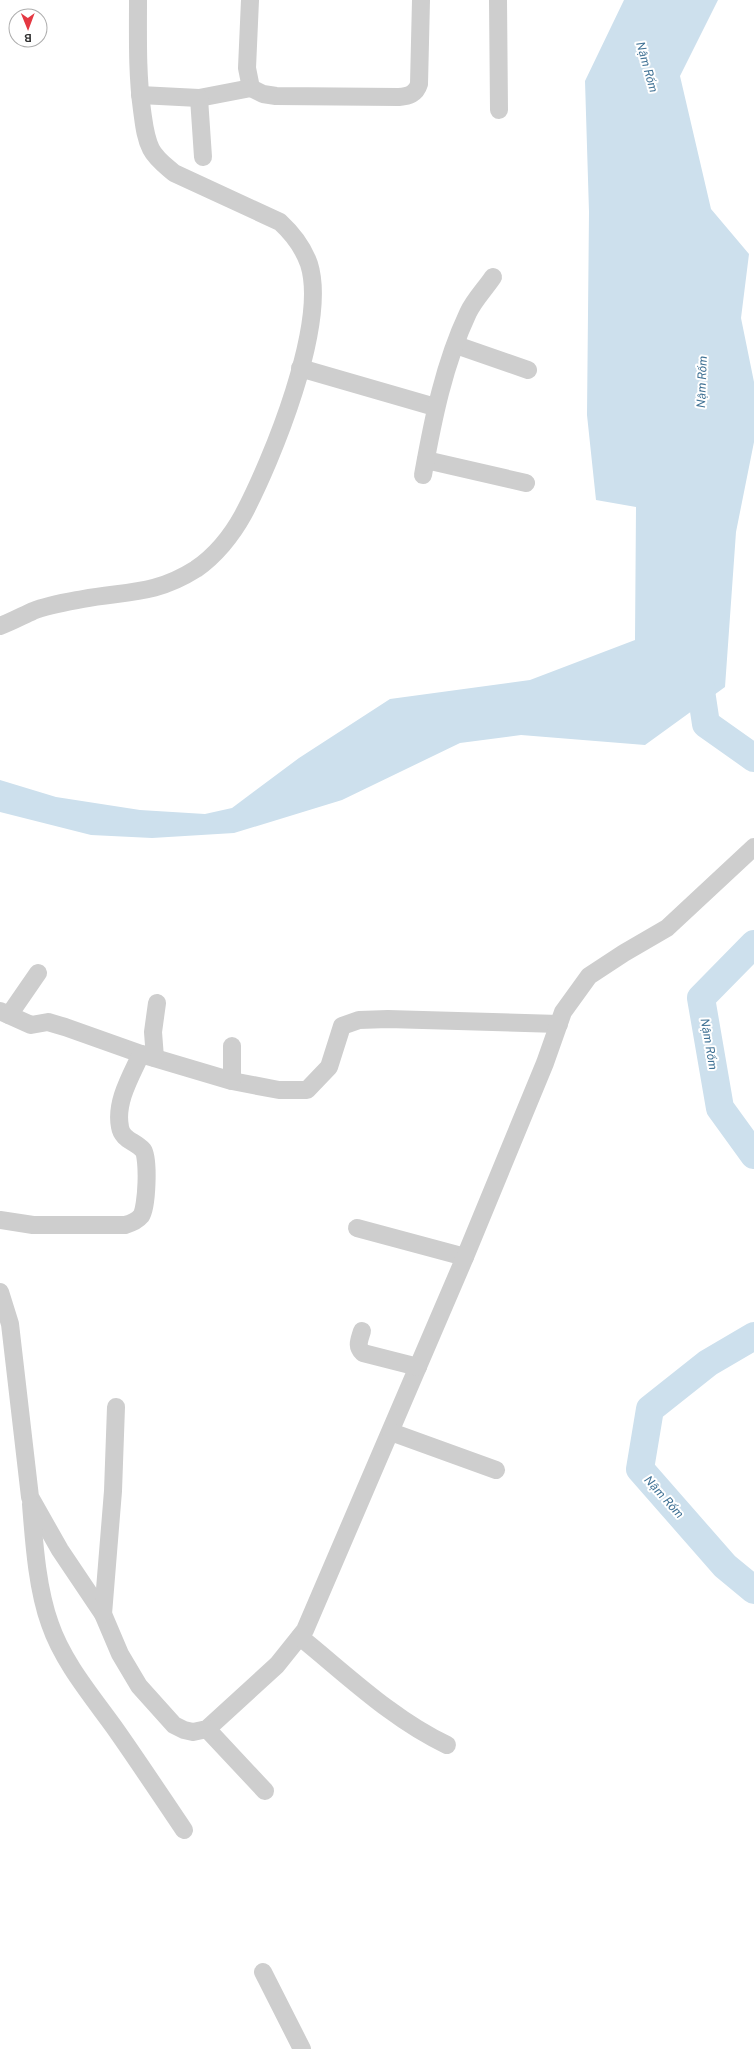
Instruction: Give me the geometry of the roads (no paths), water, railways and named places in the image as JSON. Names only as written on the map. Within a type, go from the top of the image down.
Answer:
[{"type":"street","points":[[0,626],[34,611],[83,599],[148,591],[173,583],[202,564],[219,549],[242,516],[290,407],[300,368],[312,310],[309,265],[301,247],[291,231],[280,222],[174,174],[160,161],[152,150],[145,133],[140,95],[138,68],[138,0]]},
{"type":"street","points":[[250,0],[247,68],[251,88]]},
{"type":"street","points":[[140,95],[199,98],[251,88],[263,94],[276,96],[411,95],[418,89],[419,84],[421,0]]},
{"type":"street","points":[[498,0],[499,110]]},
{"type":"street","points":[[199,98],[203,157]]},
{"type":"street","points":[[493,277],[469,312],[456,345],[435,407],[425,467],[526,483]]},
{"type":"street","points":[[456,345],[528,370]]},
{"type":"street","points":[[300,368],[435,407]]},
{"type":"street","points":[[30,1498],[60,1550],[103,1614],[120,1654],[139,1686],[174,1725],[184,1730],[193,1732],[208,1729],[277,1665],[302,1634],[316,1609],[465,1257],[545,1063],[563,1012],[589,976],[624,953],[667,928],[752,849]]},
{"type":"street","points":[[38,973],[4,1013],[32,1025],[48,1022],[148,1056],[232,1080],[279,1090],[308,1090],[329,1067],[342,1026],[359,1020],[388,1019],[559,1024]]},
{"type":"street","points":[[0,1220],[33,1225],[125,1224],[136,1221],[141,1215],[145,1208],[146,1158],[143,1150],[125,1137],[120,1128],[119,1117],[124,1091],[148,1056],[157,1003]]},
{"type":"street","points":[[232,1046],[232,1080]]},
{"type":"street","points":[[357,1228],[465,1257]]},
{"type":"street","points":[[0,1292],[10,1324],[39,1575],[50,1624],[59,1645],[82,1682],[131,1750],[184,1830]]},
{"type":"street","points":[[362,1331],[358,1344],[359,1349],[363,1353],[418,1367]]},
{"type":"street","points":[[103,1614],[113,1491],[116,1407]]},
{"type":"street","points":[[391,1432],[496,1470]]},
{"type":"street","points":[[302,1634],[397,1716],[426,1735],[446,1745]]},
{"type":"street","points":[[208,1729],[265,1791]]},
{"type":"street","points":[[263,1972],[302,2049]]},
{"type":"water","points":[[624,0],[718,0],[680,76],[711,209],[749,254],[741,318],[754,382],[754,442],[736,532],[725,687],[645,745],[521,735],[460,743],[342,800],[234,833],[152,838],[91,835],[0,812],[0,780],[56,797],[140,810],[205,814],[232,808],[299,758],[390,699],[530,680],[635,640],[636,507],[596,500],[587,415],[589,212],[585,81]]},
{"type":"waterway","name":"Nậm Rốm","points":[[697,664],[706,724],[754,758]]},
{"type":"waterway","name":"Nậm Rốm","points":[[754,944],[701,998],[720,1108],[754,1155]]},
{"type":"waterway","name":"Nậm Rốm","points":[[754,1336],[708,1363],[650,1409],[640,1469],[725,1566],[754,1590]]}]
